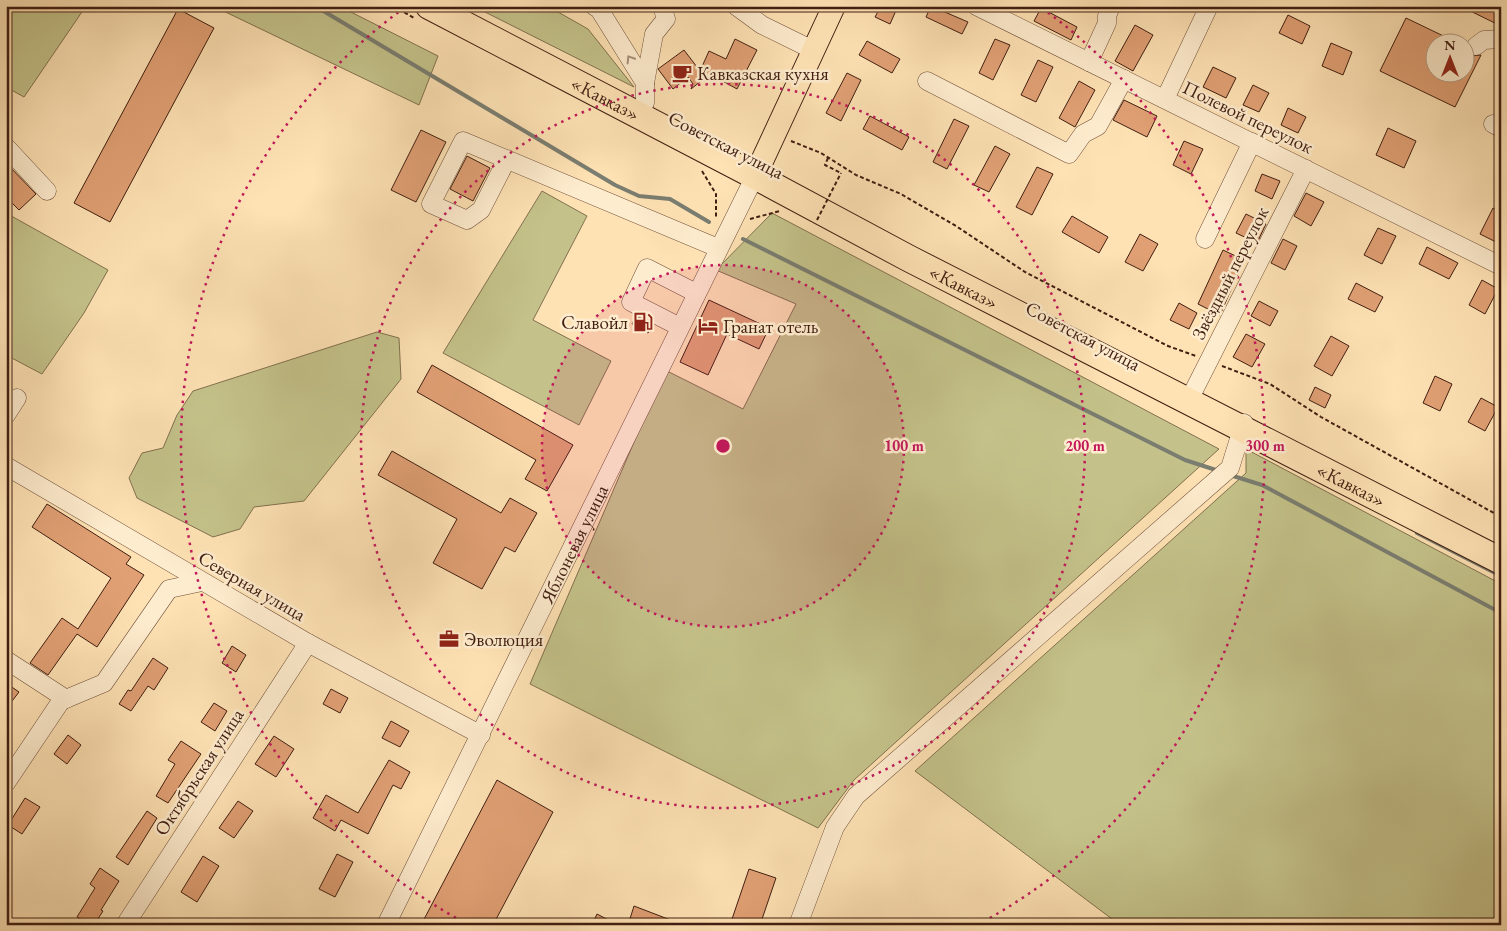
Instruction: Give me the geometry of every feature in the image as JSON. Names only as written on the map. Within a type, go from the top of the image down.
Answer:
[{"type":"highway","name":"«Кавказ»","points":[[429,6],[758,169],[908,258],[1243,426],[1501,560]]},
{"type":"highway","name":"Советская улица","points":[[454,6],[645,93],[758,169],[1192,394],[1243,426],[1501,554]]},
{"type":"main road","points":[[758,169],[834,6]]},
{"type":"street","points":[[594,6],[600,9],[645,93]]},
{"type":"street","points":[[645,93],[654,34],[666,19],[662,6]]},
{"type":"street","points":[[736,6],[762,25],[813,50]]},
{"type":"street","name":"Полевой переулок","points":[[976,6],[1501,266]]},
{"type":"street","points":[[1089,62],[1107,23],[1107,16],[1111,6]]},
{"type":"street","points":[[1165,99],[1209,6]]},
{"type":"street","points":[[1476,46],[1484,40],[1501,39]]},
{"type":"street","points":[[927,80],[1069,154],[1083,134],[1098,126],[1124,79]]},
{"type":"street","points":[[507,159],[481,210],[467,220],[431,204],[463,141],[507,159],[718,248]]},
{"type":"street","points":[[1205,239],[1252,142]]},
{"type":"street","points":[[6,147],[46,191]]},
{"type":"street","name":"Яблоневая улица","points":[[386,925],[758,169]]},
{"type":"street","name":"Звёздный переулок","points":[[1192,394],[1306,169]]},
{"type":"street","points":[[680,327],[631,302],[647,268],[696,293]]},
{"type":"street","points":[[6,415],[17,398]]},
{"type":"street","points":[[798,925],[835,827],[856,796],[1230,468],[1243,426]]},
{"type":"street","name":"Северная улица","points":[[6,466],[308,643],[481,735]]},
{"type":"street","points":[[6,783],[60,701],[104,683],[169,589],[202,582]]},
{"type":"street","name":"Октябрьская улица","points":[[125,925],[308,643]]},
{"type":"street","points":[[6,660],[66,698]]},
{"type":"path","points":[[774,135],[828,158],[856,175],[901,194],[956,226],[1025,272],[1168,346],[1270,384],[1321,417],[1501,516]]},
{"type":"path","points":[[817,220],[841,173],[825,165],[828,158]]},
{"type":"shaded area","points":[[6,6],[86,6],[24,97],[6,87]]},
{"type":"shaded area","points":[[213,6],[339,6],[438,56],[419,105]]},
{"type":"shaded area","points":[[483,11],[558,12],[588,29],[634,87]]},
{"type":"shaded area","points":[[542,191],[587,216],[533,320],[611,361],[579,425],[443,353]]},
{"type":"shaded area","points":[[6,213],[108,270],[84,313],[42,374],[6,355]]},
{"type":"shaded area","points":[[772,213],[1219,449],[854,780],[818,828],[530,684],[665,370],[743,409],[796,304],[716,270]]},
{"type":"shaded area","points":[[377,332],[399,338],[401,379],[304,501],[254,507],[240,529],[213,537],[137,498],[129,478],[142,453],[163,448],[177,415],[193,391]]},
{"type":"shaded area","points":[[1246,449],[1501,584],[1501,925],[1120,925],[915,771],[1246,473]]},
{"type":"building","points":[[881,6],[898,6],[890,24],[875,17]]},
{"type":"building","points":[[931,6],[968,22],[962,34],[926,17]]},
{"type":"building","points":[[1460,6],[1501,6],[1501,26]]},
{"type":"building","points":[[1041,8],[1077,27],[1071,40],[1034,21]]},
{"type":"building","points":[[178,9],[214,28],[110,222],[74,203]]},
{"type":"building","points":[[1288,15],[1310,26],[1302,44],[1279,33]]},
{"type":"building","points":[[1406,18],[1435,32],[1424,32],[1424,82],[1468,82],[1455,107],[1380,71]]},
{"type":"building","points":[[1135,25],[1153,35],[1133,71],[1115,61]]},
{"type":"building","points":[[735,39],[757,50],[737,89],[710,74],[691,89],[693,84],[688,77],[673,89],[658,69],[684,50],[700,71],[709,51],[726,59]]},
{"type":"building","points":[[995,39],[1010,45],[993,80],[979,73]]},
{"type":"building","points":[[867,41],[900,59],[892,73],[859,55]]},
{"type":"building","points":[[1331,43],[1352,52],[1343,75],[1322,66]]},
{"type":"building","points":[[1481,55],[1474,69],[1474,56]]},
{"type":"building","points":[[1038,60],[1053,67],[1036,102],[1021,95]]},
{"type":"building","points":[[1213,67],[1236,78],[1226,98],[1203,87]]},
{"type":"building","points":[[847,73],[861,80],[841,121],[826,113]]},
{"type":"building","points":[[1079,81],[1095,90],[1075,127],[1059,118]]},
{"type":"building","points":[[1253,85],[1269,93],[1259,112],[1243,105]]},
{"type":"building","points":[[1124,100],[1157,116],[1147,137],[1113,120]]},
{"type":"building","points":[[1288,108],[1306,117],[1298,133],[1281,125]]},
{"type":"building","points":[[870,116],[909,137],[902,150],[863,129]]},
{"type":"building","points":[[954,119],[969,126],[947,169],[933,162]]},
{"type":"building","points":[[1388,128],[1416,141],[1404,168],[1376,155]]},
{"type":"building","points":[[421,130],[446,142],[416,202],[391,190]]},
{"type":"building","points":[[1184,141],[1203,149],[1191,174],[1173,165]]},
{"type":"building","points":[[995,146],[1010,154],[989,192],[974,185]]},
{"type":"building","points":[[467,156],[490,168],[473,201],[450,189]]},
{"type":"building","points":[[6,163],[36,194],[19,210],[6,197]]},
{"type":"building","points":[[1037,167],[1053,174],[1032,215],[1016,207]]},
{"type":"building","points":[[1262,174],[1280,181],[1272,199],[1255,191]]},
{"type":"building","points":[[1306,193],[1324,202],[1311,226],[1294,216]]},
{"type":"building","points":[[1493,208],[1501,212],[1501,237],[1498,243],[1480,234]]},
{"type":"building","points":[[1246,214],[1266,224],[1257,243],[1236,233]]},
{"type":"building","points":[[1072,216],[1108,237],[1099,253],[1062,232]]},
{"type":"building","points":[[1378,228],[1396,236],[1382,264],[1364,255]]},
{"type":"building","points":[[1140,234],[1158,244],[1143,271],[1125,262]]},
{"type":"building","points":[[1283,239],[1297,246],[1285,270],[1271,263]]},
{"type":"building","points":[[1427,247],[1458,263],[1449,279],[1419,264]]},
{"type":"building","points":[[1223,250],[1244,260],[1220,315],[1198,304]]},
{"type":"building","points":[[1482,280],[1498,289],[1485,314],[1469,305]]},
{"type":"building","points":[[1356,283],[1383,297],[1375,312],[1348,299]]},
{"type":"building","points":[[709,300],[769,328],[759,349],[727,334],[708,375],[680,362]]},
{"type":"building","points":[[1259,301],[1278,311],[1270,326],[1251,316]]},
{"type":"building","points":[[1179,303],[1197,313],[1189,329],[1170,320]]},
{"type":"building","points":[[636,316],[652,325],[648,333],[632,324]]},
{"type":"building","points":[[1246,334],[1265,344],[1252,367],[1233,357]]},
{"type":"building","points":[[1331,336],[1349,346],[1332,376],[1314,366]]},
{"type":"building","points":[[432,365],[573,445],[547,491],[525,479],[536,460],[417,392]]},
{"type":"building","points":[[1435,376],[1452,384],[1440,411],[1423,403]]},
{"type":"building","points":[[1315,387],[1331,395],[1325,408],[1309,400]]},
{"type":"building","points":[[1481,398],[1498,407],[1485,431],[1468,422]]},
{"type":"building","points":[[392,451],[501,513],[510,498],[537,513],[515,552],[505,547],[482,589],[433,563],[457,519],[378,475]]},
{"type":"building","points":[[47,504],[131,557],[126,564],[144,575],[97,647],[77,634],[48,675],[30,663],[62,618],[78,629],[111,578],[32,527]]},
{"type":"building","points":[[232,646],[246,655],[236,672],[222,663]]},
{"type":"building","points":[[153,658],[168,668],[154,690],[148,686],[131,711],[119,704],[128,690],[131,691]]},
{"type":"building","points":[[6,683],[19,692],[6,709]]},
{"type":"building","points":[[331,689],[348,698],[340,713],[323,704]]},
{"type":"building","points":[[214,703],[227,711],[215,731],[201,722]]},
{"type":"building","points":[[391,721],[409,731],[400,747],[382,738]]},
{"type":"building","points":[[68,735],[81,745],[67,764],[54,754]]},
{"type":"building","points":[[274,736],[294,749],[276,777],[255,764]]},
{"type":"building","points":[[181,741],[201,754],[168,803],[156,796],[175,764],[168,760]]},
{"type":"building","points":[[389,760],[410,772],[401,789],[393,785],[368,834],[341,820],[335,831],[313,818],[326,795],[358,813]]},
{"type":"building","points":[[497,780],[553,812],[493,925],[421,925]]},
{"type":"building","points":[[25,798],[40,807],[22,834],[8,825]]},
{"type":"building","points":[[238,801],[253,811],[234,838],[219,828]]},
{"type":"building","points":[[147,811],[157,818],[128,865],[116,857]]},
{"type":"building","points":[[337,854],[353,862],[335,897],[319,889]]},
{"type":"building","points":[[203,856],[219,866],[197,902],[181,892]]},
{"type":"building","points":[[100,868],[119,881],[94,925],[89,925],[77,917],[95,888],[90,884]]},
{"type":"building","points":[[749,869],[776,878],[760,925],[730,925]]},
{"type":"building","points":[[634,906],[681,924],[681,925],[628,925]]},
{"type":"building","points":[[597,914],[618,925],[592,925]]},
{"type":"waterway","points":[[315,6],[615,185],[639,196],[670,199],[709,222]]},
{"type":"waterway","points":[[743,239],[1185,460],[1219,471]]},
{"type":"waterway","points":[[1230,475],[1262,485],[1501,613]]},
{"type":"waterway","points":[[1417,533],[1501,576]]},
{"type":"place","name":"Кавказская кухня","points":[[682,73]]},
{"type":"place","name":"Славойл","points":[[643,322]]},
{"type":"place","name":"Гранат отель","points":[[708,326]]},
{"type":"place","name":"Эволюция","points":[[449,639]]}]
